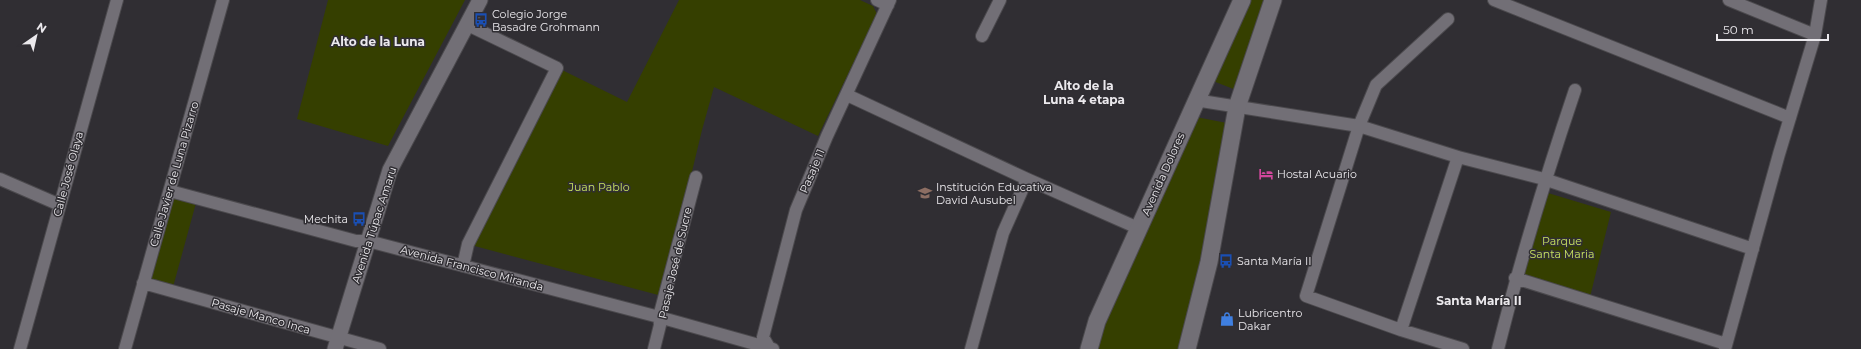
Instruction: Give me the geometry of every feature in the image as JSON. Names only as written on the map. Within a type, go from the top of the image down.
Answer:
[{"type":"main road","name":"Avenida Dolores","points":[[1089,349],[1097,321],[1195,100],[1242,0]]},
{"type":"main road","points":[[1187,349],[1209,262],[1237,107],[1273,0]]},
{"type":"street","name":"Calle José Olaya","points":[[20,349],[117,0]]},
{"type":"street","name":"Calle Javier de Luna Pizarro","points":[[125,349],[223,0]]},
{"type":"street","name":"Avenida Túpac Amaru","points":[[337,343],[390,170],[480,0]]},
{"type":"street","points":[[876,0],[889,2]]},
{"type":"street","points":[[982,36],[1000,0]]},
{"type":"street","points":[[1494,0],[1790,118]]},
{"type":"street","points":[[1729,0],[1816,36]]},
{"type":"street","points":[[1515,278],[1726,346],[1790,118],[1816,36],[1822,0]]},
{"type":"street","name":"Pasaje 11","points":[[771,349],[763,338],[796,210],[827,136],[889,2]]},
{"type":"street","points":[[1448,19],[1376,85],[1359,126],[1306,296],[1401,330],[1463,349]]},
{"type":"street","points":[[463,266],[468,244],[557,68],[468,24]]},
{"type":"street","points":[[1498,349],[1515,278],[1544,179],[1575,90]]},
{"type":"street","points":[[847,95],[1027,179],[1138,228]]},
{"type":"street","points":[[1195,100],[1359,126],[1458,157],[1544,179],[1753,249]]},
{"type":"street","points":[[1401,330],[1458,157]]},
{"type":"street","name":"Pasaje José de Sucre","points":[[654,349],[660,324],[659,317],[696,177]]},
{"type":"street","points":[[0,179],[60,205]]},
{"type":"street","points":[[971,349],[1003,233],[1027,179]]},
{"type":"street","name":"Avenida Francisco Miranda","points":[[170,191],[356,241],[368,241],[659,317],[771,349]]},
{"type":"street","name":"Pasaje Manco Inca","points":[[143,283],[337,343],[380,349]]},
{"type":"green space","points":[[328,0],[465,0],[388,146],[297,119]]},
{"type":"green space","name":"Juan Pablo","points":[[679,0],[860,0],[873,6],[877,14],[818,136],[714,87],[702,130],[662,296],[471,245],[560,69],[627,102]]},
{"type":"green space","points":[[1250,0],[1266,0],[1236,90],[1213,81]]},
{"type":"green space","points":[[1196,117],[1227,123],[1200,272],[1180,349],[1095,349],[1101,327]]},
{"type":"green space","name":"Parque Santa Maria","points":[[1538,190],[1611,212],[1589,301],[1515,275]]},
{"type":"green space","points":[[173,196],[196,203],[173,287],[150,280]]},
{"type":"place","name":"Colegio Jorge Basadre Grohmann","points":[[481,20]]},
{"type":"place","name":"Hostal Acuario","points":[[1266,174]]},
{"type":"place","name":"Institución Educativa David Ausubel","points":[[925,193]]},
{"type":"place","name":"Mechita","points":[[359,219]]},
{"type":"place","name":"Santa María II","points":[[1226,261]]},
{"type":"place","name":"Lubricentro Dakar","points":[[1227,319]]},
{"type":"district","name":"Alto de la Luna","points":[[378,42]]},
{"type":"district","name":"Alto de la Luna 4 etapa","points":[[1084,93]]},
{"type":"district","name":"Santa María II","points":[[1479,301]]}]
